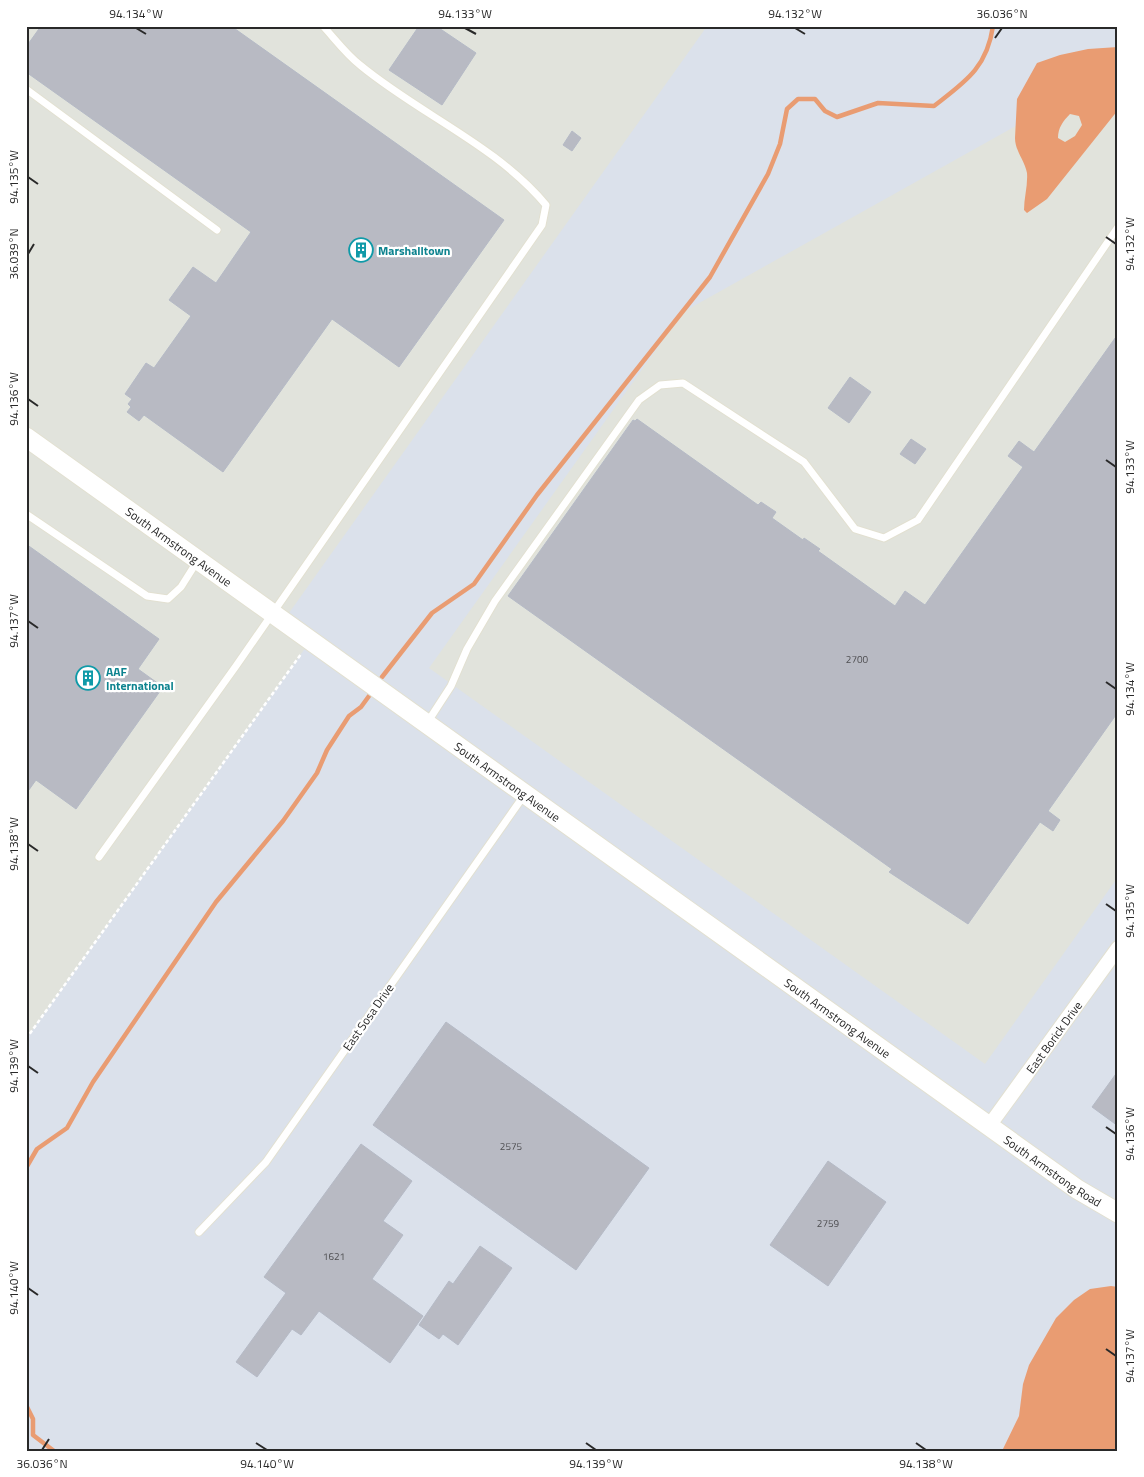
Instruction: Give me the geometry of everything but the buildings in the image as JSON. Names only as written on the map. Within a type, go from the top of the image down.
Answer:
[{"type":"street","name":"South Armstrong Avenue","points":[[26,437],[989,1126]]},
{"type":"street","name":"East Borick Drive","points":[[989,1126],[1118,948]]},
{"type":"street","name":"South Armstrong Road","points":[[989,1126],[1077,1189],[1118,1213]]},
{"type":"lane","points":[[99,857],[273,613],[542,225],[546,205],[532,189],[495,159],[359,65],[323,26]]},
{"type":"lane","points":[[26,90],[217,230]]},
{"type":"lane","points":[[427,724],[451,686],[467,649],[495,602],[639,400],[660,385],[684,383],[804,462],[855,529],[884,538],[918,520],[1118,226]]},
{"type":"lane","points":[[26,514],[147,596],[168,599],[182,587],[198,560]]},
{"type":"lane","name":"East Sosa Drive","points":[[199,1232],[266,1162],[526,794]]},
{"type":"path","points":[[26,1039],[311,640]]},
{"type":"shaded area","points":[[26,26],[701,26],[705,29],[284,620],[311,640],[26,1039]]},
{"type":"shaded area","points":[[1118,47],[1118,110],[1047,199],[1027,213],[1024,210],[1027,173],[1015,143],[1017,99],[1037,63],[1060,55],[1088,49]],"holes":[[[1070,114],[1079,116],[1082,125],[1075,136],[1065,142],[1058,138],[1060,128],[1067,117]]]},
{"type":"shaded area","points":[[1118,69],[1118,877],[985,1064],[429,668],[683,312]]},
{"type":"shaded area","points":[[1118,1287],[1118,1451],[1002,1451],[1019,1416],[1023,1384],[1029,1365],[1056,1318],[1074,1300],[1090,1289]]},
{"type":"waterway","points":[[382,677],[432,613],[474,584],[537,495],[710,277],[768,174],[780,144],[787,109],[798,99],[815,99],[825,111],[837,117],[878,103],[934,106],[973,73],[986,53],[993,26]]},
{"type":"waterway","points":[[26,1168],[37,1149],[67,1128],[93,1082],[216,902],[283,821],[317,773],[327,750],[349,716],[361,707],[369,696]]},
{"type":"waterway","points":[[26,1405],[33,1419],[33,1435],[54,1451]]},
{"type":"place","name":"Marshalltown","points":[[361,250]]},
{"type":"place","name":"AAF International","points":[[88,678]]}]
